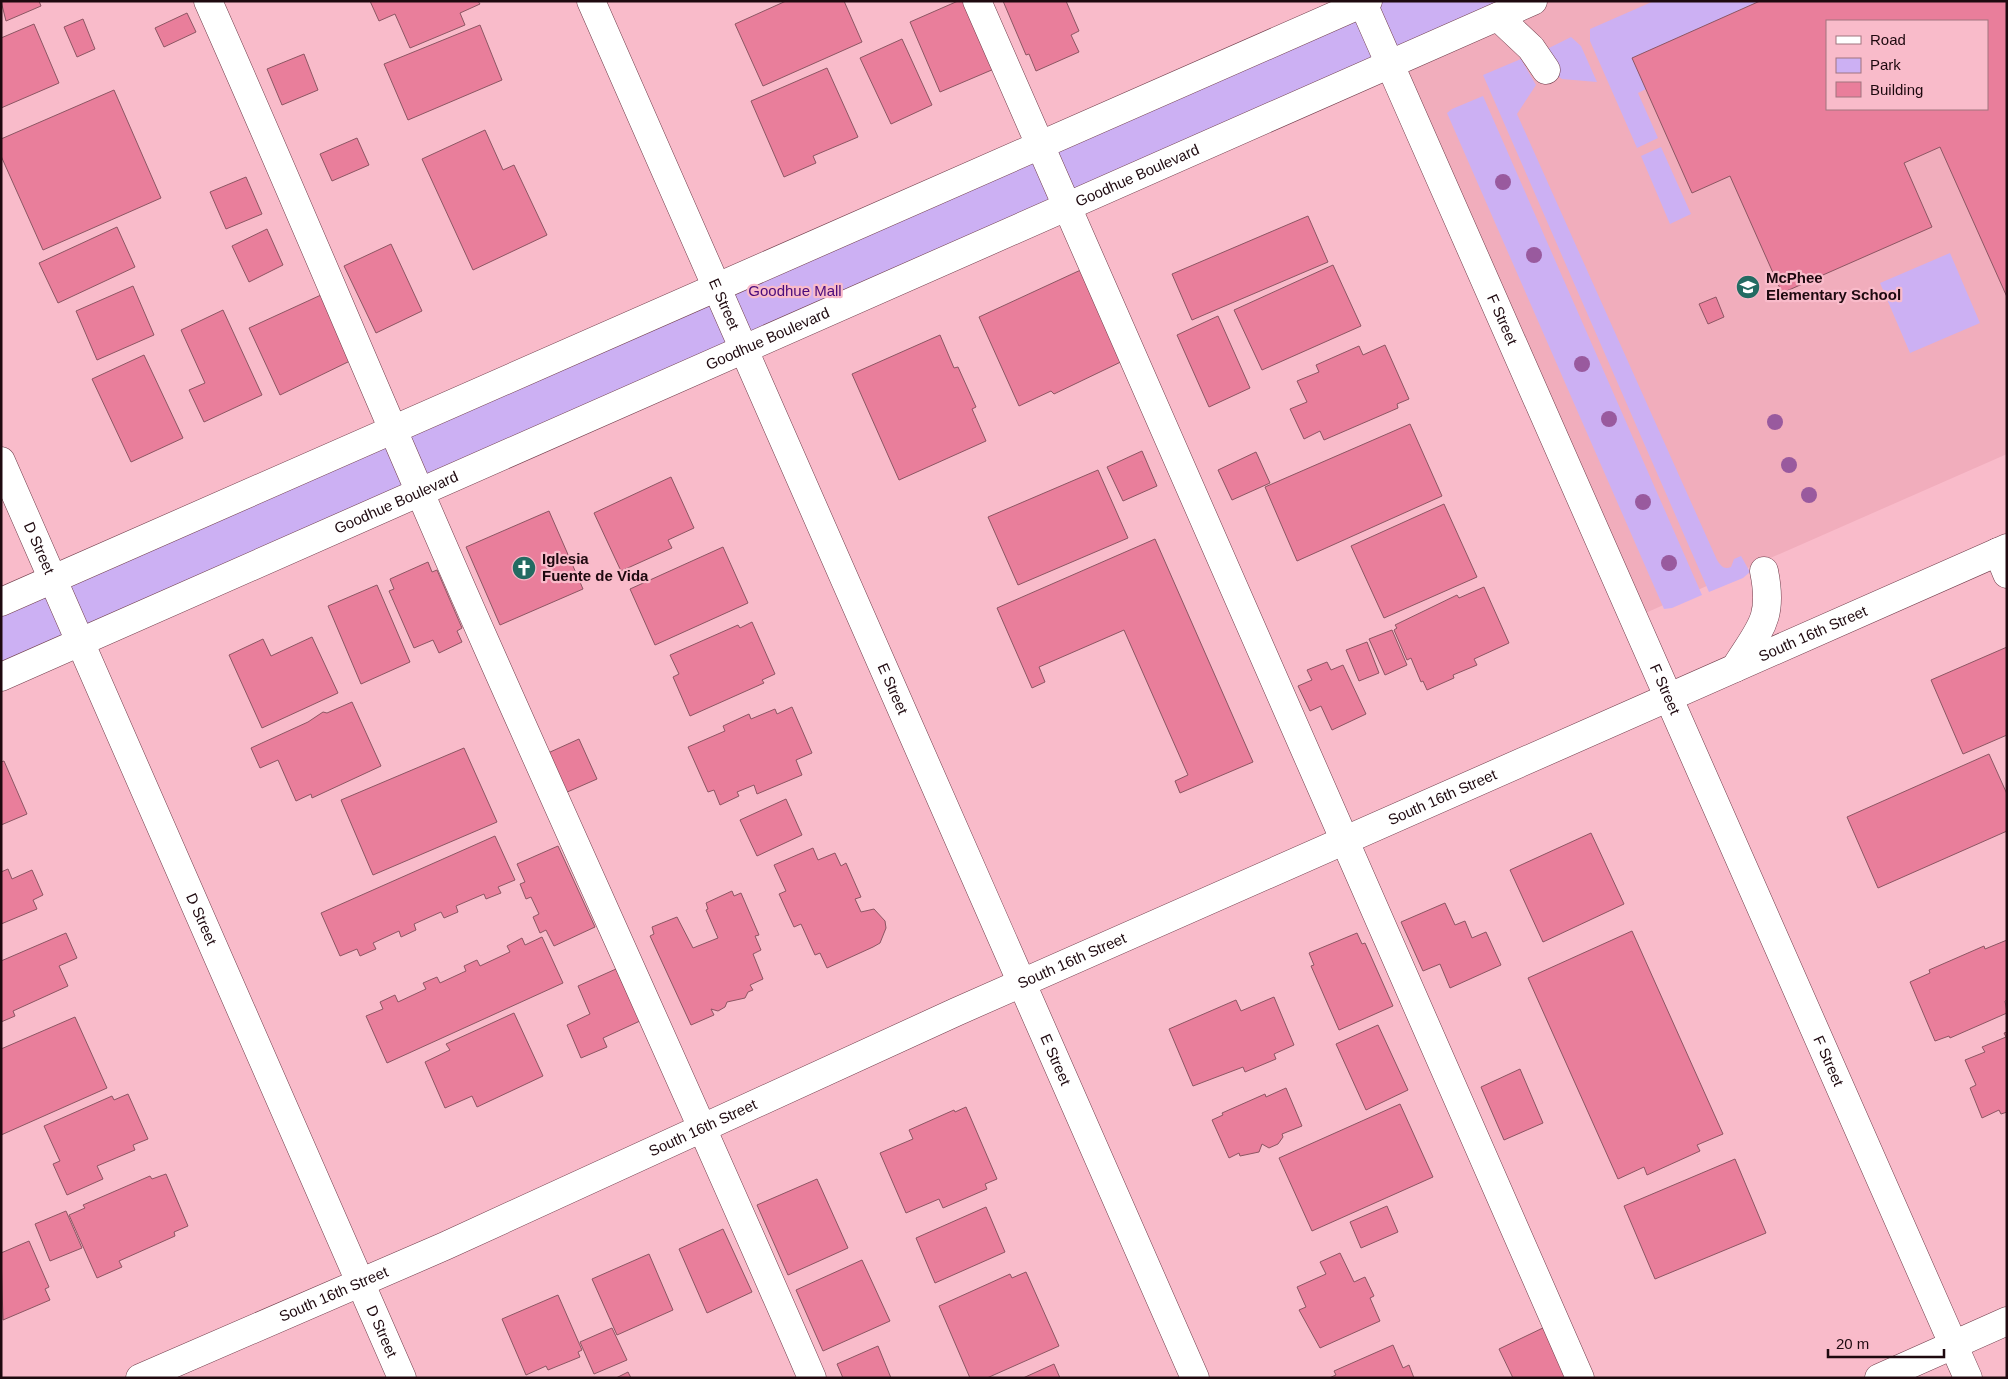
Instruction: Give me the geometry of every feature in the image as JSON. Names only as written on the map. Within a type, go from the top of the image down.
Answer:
[{"type":"street","points":[[208,1],[298,204],[392,429],[812,1378]]},
{"type":"street","name":"E Street","points":[[591,1],[1195,1378]]},
{"type":"street","points":[[977,1],[1580,1378]]},
{"type":"street","name":"Goodhue Boulevard","points":[[1,677],[744,351],[1533,1]]},
{"type":"street","points":[[1,602],[1364,2]]},
{"type":"street","name":"F Street","points":[[1364,2],[1390,65],[1670,697],[1968,1378]]},
{"type":"street","points":[[1498,17],[1531,48],[1546,70]]},
{"type":"street","name":"D Street","points":[[1,461],[402,1378]]},
{"type":"street","name":"South 16th Street","points":[[140,1378],[360,1284],[1023,983],[1735,668],[2004,558]]},
{"type":"street","points":[[1735,668],[1767,616],[1769,594],[1764,571]]},
{"type":"street","points":[[1879,1378],[2007,1321]]},
{"type":"shaded area","name":"McPhee Elementary School","points":[[1533,1],[2007,1],[2007,454],[1634,618],[1390,65]]},
{"type":"green space","name":"Goodhue Mall","points":[[1368,1],[1533,1],[1,677],[1,602]]},
{"type":"green space","points":[[1654,1],[1760,1],[1646,89],[1638,93],[1658,138],[1637,148],[1590,41],[1590,29]]},
{"type":"green space","points":[[1571,37],[1581,46],[1597,82],[1562,79],[1558,76],[1547,49]]},
{"type":"green space","points":[[1521,59],[1536,85],[1517,114],[1717,560],[1723,567],[1729,568],[1734,559],[1741,556],[1750,572],[1743,578],[1709,592],[1483,75]]},
{"type":"green space","points":[[1483,96],[1702,595],[1672,608],[1664,609],[1447,113]]},
{"type":"green space","points":[[1661,147],[1691,214],[1670,224],[1641,156]]},
{"type":"green space","points":[[1950,253],[1980,323],[1910,353],[1880,283]]},
{"type":"building","points":[[1,1],[39,1],[41,6],[6,21]]},
{"type":"building","points":[[370,1],[478,1],[480,4],[460,13],[465,25],[410,48],[395,14],[379,21]]},
{"type":"building","points":[[786,1],[844,1],[862,42],[763,86],[735,24]]},
{"type":"building","points":[[958,1],[965,1],[994,69],[940,92],[910,22]]},
{"type":"building","points":[[1003,1],[1066,1],[1079,31],[1071,35],[1079,52],[1036,71],[1029,54],[1026,55]]},
{"type":"building","name":"McPhee Elementary School","points":[[1760,1],[2007,1],[2007,297],[1940,147],[1904,163],[1932,227],[1782,293],[1730,176],[1692,193],[1632,58]]},
{"type":"building","points":[[187,13],[196,32],[164,47],[155,28]]},
{"type":"building","points":[[83,19],[95,49],[77,57],[64,27]]},
{"type":"building","points":[[34,24],[59,83],[1,108],[1,38]]},
{"type":"building","points":[[480,25],[502,80],[408,120],[384,64]]},
{"type":"building","points":[[902,39],[932,105],[891,124],[860,58]]},
{"type":"building","points":[[304,54],[318,90],[282,105],[267,69]]},
{"type":"building","points":[[827,68],[858,137],[813,156],[816,163],[784,177],[751,101]]},
{"type":"building","points":[[114,90],[161,198],[43,250],[1,156],[1,139]]},
{"type":"building","points":[[485,130],[503,170],[514,165],[547,235],[473,270],[422,159]]},
{"type":"building","points":[[357,138],[369,165],[332,181],[320,154]]},
{"type":"building","points":[[246,177],[262,214],[226,229],[210,192]]},
{"type":"building","points":[[1308,216],[1328,262],[1192,320],[1172,274]]},
{"type":"building","points":[[117,227],[135,267],[58,303],[39,263]]},
{"type":"building","points":[[267,229],[283,265],[249,282],[232,246]]},
{"type":"building","points":[[391,244],[422,311],[376,333],[344,266]]},
{"type":"building","points":[[1333,265],[1361,326],[1262,370],[1234,310]]},
{"type":"building","points":[[1085,268],[1127,359],[1054,394],[1051,391],[1019,406],[979,317]]},
{"type":"building","points":[[133,286],[154,335],[97,360],[76,311]]},
{"type":"building","points":[[321,295],[352,360],[280,395],[249,328]]},
{"type":"building","points":[[1716,297],[1724,317],[1708,324],[1699,304]]},
{"type":"building","points":[[223,310],[262,395],[204,422],[189,390],[205,383],[181,330]]},
{"type":"building","points":[[1218,316],[1250,388],[1209,407],[1177,335]]},
{"type":"building","points":[[940,335],[954,368],[958,367],[976,407],[972,409],[986,441],[899,480],[852,374]]},
{"type":"building","points":[[1385,345],[1409,399],[1397,404],[1398,408],[1324,440],[1320,431],[1304,439],[1290,409],[1307,402],[1297,381],[1319,372],[1316,365],[1359,346],[1363,355]]},
{"type":"building","points":[[144,355],[183,438],[131,462],[92,379]]},
{"type":"building","points":[[1410,424],[1442,496],[1297,561],[1265,487]]},
{"type":"building","points":[[1142,451],[1157,486],[1123,501],[1107,467]]},
{"type":"building","points":[[1256,452],[1270,483],[1232,500],[1218,470]]},
{"type":"building","points":[[1098,470],[1128,538],[1018,585],[988,517]]},
{"type":"building","points":[[671,477],[694,528],[668,540],[672,548],[621,571],[594,513]]},
{"type":"building","points":[[1444,504],[1477,577],[1384,618],[1351,546]]},
{"type":"building","name":"Iglesia Fuente de Vida","points":[[549,511],[583,589],[500,625],[466,547]]},
{"type":"building","points":[[1155,539],[1253,762],[1180,793],[1175,781],[1188,775],[1124,630],[1039,667],[1045,682],[1032,688],[997,608]]},
{"type":"building","points":[[723,547],[748,603],[655,645],[630,589]]},
{"type":"building","points":[[428,562],[432,572],[437,570],[462,628],[457,631],[462,642],[439,653],[433,640],[414,648],[389,591],[394,589],[390,579]]},
{"type":"building","points":[[377,585],[410,662],[361,684],[328,606]]},
{"type":"building","points":[[1484,587],[1509,643],[1474,659],[1477,665],[1453,675],[1454,678],[1427,690],[1423,681],[1421,682],[1411,658],[1407,660],[1394,630],[1397,628],[1395,625],[1457,595],[1459,598]]},
{"type":"building","points":[[752,622],[775,674],[762,680],[764,683],[690,716],[673,677],[679,674],[670,655],[738,625],[740,628]]},
{"type":"building","points":[[1392,630],[1407,665],[1385,675],[1369,639]]},
{"type":"building","points":[[312,637],[338,693],[262,728],[229,655],[263,639],[271,656]]},
{"type":"building","points":[[1367,642],[1379,673],[1359,681],[1346,650]]},
{"type":"building","points":[[2007,647],[2007,735],[1963,754],[1931,680]]},
{"type":"building","points":[[1327,662],[1331,670],[1343,665],[1366,714],[1332,730],[1321,706],[1310,711],[1298,686],[1312,680],[1307,670]]},
{"type":"building","points":[[352,702],[381,766],[312,798],[311,794],[296,801],[278,760],[260,768],[251,748],[308,722],[323,712],[327,713]]},
{"type":"building","points":[[792,707],[812,753],[796,760],[802,775],[757,794],[754,785],[737,792],[739,796],[720,805],[714,790],[708,792],[688,747],[725,731],[723,726],[749,714],[751,719],[775,709],[777,714]]},
{"type":"building","points":[[579,739],[597,779],[565,793],[548,753]]},
{"type":"building","points":[[464,748],[497,822],[373,875],[341,800]]},
{"type":"building","points":[[1989,754],[2007,794],[2007,831],[1878,888],[1847,817]]},
{"type":"building","points":[[4,761],[27,814],[1,825],[1,762]]},
{"type":"building","points":[[786,799],[802,835],[757,856],[740,820]]},
{"type":"building","points":[[1591,833],[1624,904],[1543,942],[1510,870]]},
{"type":"building","points":[[495,836],[515,880],[498,887],[501,893],[486,899],[484,894],[456,906],[458,912],[444,918],[441,912],[414,924],[416,930],[401,937],[399,931],[373,943],[376,949],[360,956],[357,949],[340,956],[321,913]]},
{"type":"building","points":[[558,846],[595,927],[554,946],[546,930],[540,933],[533,917],[539,914],[531,897],[526,899],[520,884],[525,882],[517,864]]},
{"type":"building","points":[[813,848],[818,860],[835,853],[841,866],[846,863],[861,897],[855,899],[861,912],[874,909],[885,921],[886,928],[880,943],[827,968],[820,953],[815,955],[801,924],[794,927],[779,894],[786,891],[774,865]]},
{"type":"building","points":[[8,869],[12,879],[32,870],[43,895],[33,900],[37,909],[1,924],[1,872]]},
{"type":"building","points":[[732,891],[734,896],[741,893],[759,935],[755,936],[761,950],[753,954],[763,979],[750,985],[753,990],[748,992],[745,998],[727,1002],[725,1007],[718,1011],[711,1009],[714,1015],[691,1025],[650,936],[654,934],[652,927],[677,917],[693,948],[718,938],[706,910],[708,909],[706,903]]},
{"type":"building","points":[[1445,903],[1455,925],[1465,921],[1472,938],[1486,932],[1501,965],[1450,988],[1440,964],[1423,971],[1401,922]]},
{"type":"building","points":[[1632,931],[1723,1134],[1697,1145],[1700,1151],[1647,1175],[1644,1167],[1618,1179],[1528,978]]},
{"type":"building","points":[[66,933],[77,958],[59,966],[68,986],[13,1011],[15,1016],[1,1022],[1,961]]},
{"type":"building","points":[[1357,933],[1362,944],[1365,943],[1393,1006],[1339,1030],[1311,966],[1314,965],[1309,953]]},
{"type":"building","points":[[542,937],[563,983],[387,1063],[366,1016],[383,1009],[380,1002],[395,995],[398,1002],[426,989],[423,983],[437,977],[440,983],[466,971],[464,966],[477,960],[480,966],[510,952],[507,946],[522,938],[525,945]]},
{"type":"building","points":[[2007,940],[2007,1000],[2005,1001],[2007,1013],[1950,1038],[1949,1036],[1935,1041],[1910,982],[1930,973],[1929,970],[1984,946],[1985,949]]},
{"type":"building","points":[[616,969],[640,1021],[603,1038],[607,1047],[581,1058],[567,1025],[590,1014],[578,986]]},
{"type":"building","points":[[1274,997],[1294,1045],[1274,1054],[1276,1059],[1245,1072],[1243,1067],[1193,1086],[1169,1029],[1236,1000],[1241,1011]]},
{"type":"building","points":[[514,1013],[543,1076],[477,1107],[472,1096],[445,1108],[425,1062],[450,1050],[446,1044]]},
{"type":"building","points":[[75,1017],[107,1088],[1,1135],[1,1049]]},
{"type":"building","points":[[1378,1025],[1408,1090],[1366,1110],[1336,1044]]},
{"type":"building","points":[[2007,1032],[2007,1112],[2001,1114],[1999,1110],[1982,1118],[1970,1088],[1976,1085],[1965,1060],[1985,1052],[1982,1047],[2006,1037],[2004,1033]]},
{"type":"building","points":[[1520,1069],[1543,1123],[1504,1140],[1481,1087]]},
{"type":"building","points":[[1286,1088],[1302,1126],[1282,1134],[1283,1137],[1278,1144],[1269,1148],[1262,1144],[1259,1152],[1240,1156],[1239,1153],[1229,1158],[1212,1120],[1223,1115],[1222,1113],[1265,1094],[1266,1097]]},
{"type":"building","points":[[128,1094],[148,1139],[133,1145],[135,1150],[97,1166],[103,1179],[67,1195],[53,1164],[60,1161],[44,1126],[112,1096],[114,1100]]},
{"type":"building","points":[[1400,1104],[1433,1177],[1312,1231],[1279,1158]]},
{"type":"building","points":[[966,1107],[997,1179],[985,1184],[987,1189],[943,1208],[939,1199],[906,1213],[880,1153],[913,1139],[909,1130],[954,1110],[955,1112]]},
{"type":"building","points":[[1735,1159],[1766,1233],[1655,1279],[1624,1206]]},
{"type":"building","points":[[166,1174],[188,1226],[174,1232],[175,1236],[119,1261],[122,1267],[97,1278],[69,1215],[85,1208],[83,1205],[150,1176],[152,1179]]},
{"type":"building","points":[[817,1179],[848,1248],[788,1275],[757,1205]]},
{"type":"building","points":[[1387,1206],[1398,1232],[1361,1248],[1350,1222]]},
{"type":"building","points":[[986,1207],[1005,1252],[935,1283],[916,1238]]},
{"type":"building","points":[[66,1211],[82,1248],[50,1261],[35,1224]]},
{"type":"building","points":[[723,1229],[752,1292],[707,1313],[679,1249]]},
{"type":"building","points":[[29,1241],[49,1287],[45,1289],[50,1300],[3,1320],[1,1253]]},
{"type":"building","points":[[1340,1253],[1354,1282],[1365,1277],[1374,1296],[1370,1298],[1380,1321],[1320,1348],[1299,1310],[1306,1307],[1297,1287],[1326,1274],[1320,1262]]},
{"type":"building","points":[[649,1254],[673,1310],[617,1335],[592,1279]]},
{"type":"building","points":[[862,1260],[890,1321],[823,1351],[796,1290]]},
{"type":"building","points":[[1026,1272],[1059,1346],[987,1378],[970,1378],[939,1306],[1010,1274],[1012,1278]]},
{"type":"building","points":[[558,1295],[582,1350],[578,1352],[580,1357],[548,1370],[546,1366],[526,1375],[502,1319]]},
{"type":"building","points":[[1547,1326],[1572,1378],[1513,1378],[1499,1349]]},
{"type":"building","points":[[612,1328],[627,1360],[594,1374],[580,1342]]},
{"type":"building","points":[[1393,1345],[1403,1368],[1409,1365],[1414,1378],[1329,1378],[1336,1375],[1334,1371]]},
{"type":"building","points":[[878,1346],[891,1378],[843,1378],[837,1364]]},
{"type":"building","points":[[1054,1364],[1060,1378],[1023,1378]]},
{"type":"building","points":[[628,1372],[631,1378],[616,1378]]},
{"type":"place","name":"McPhee Elementary School","points":[[1748,287]]},
{"type":"place","name":"Iglesia Fuente de Vida","points":[[524,568]]}]
